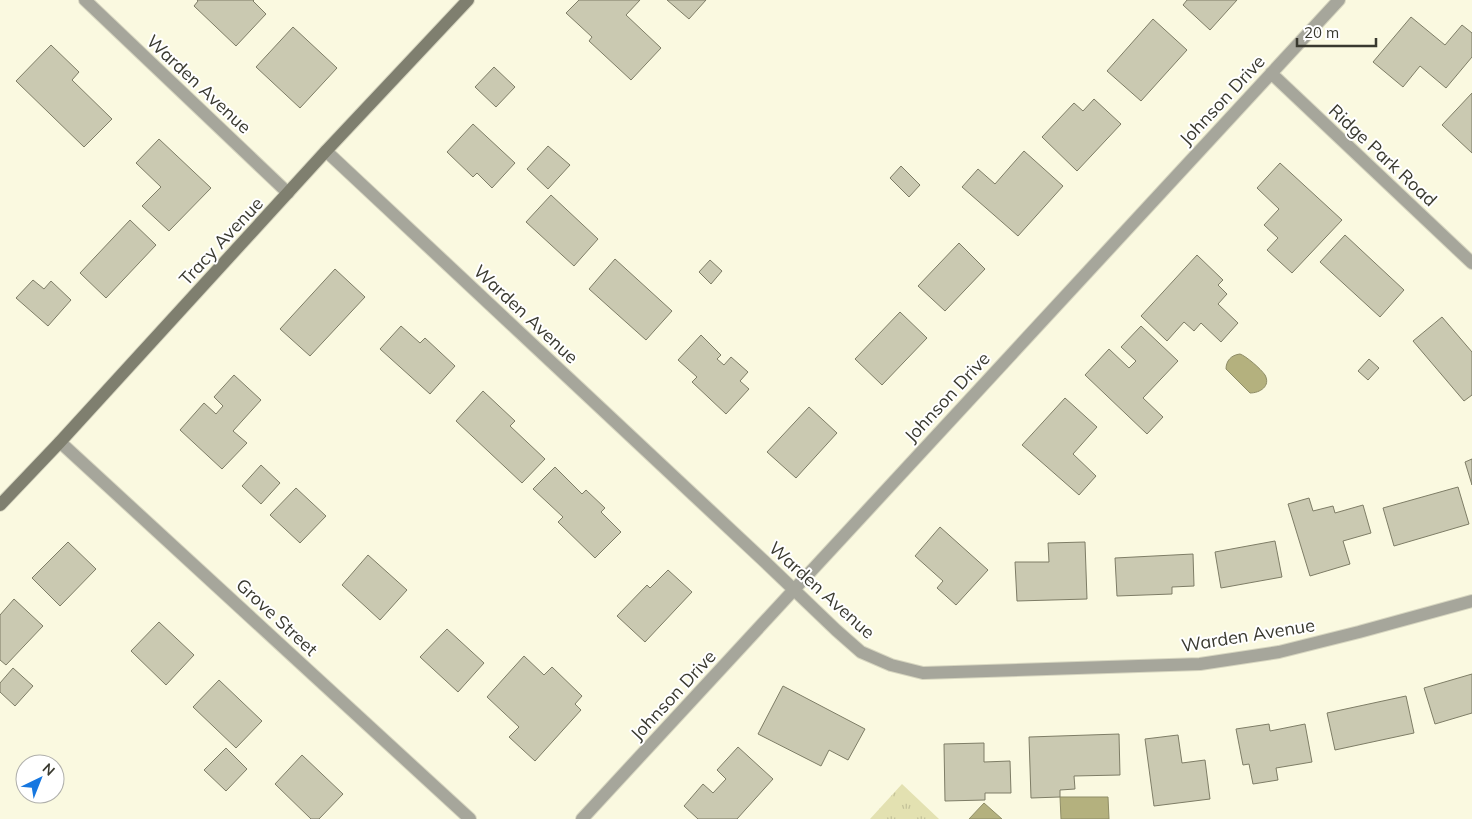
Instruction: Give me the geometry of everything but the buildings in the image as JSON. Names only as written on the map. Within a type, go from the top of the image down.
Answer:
[{"type":"street","name":"Warden Avenue","points":[[85,0],[288,193]]},
{"type":"street","name":"Tracy Avenue","points":[[0,505],[326,151],[468,0]]},
{"type":"street","name":"Johnson Drive","points":[[582,819],[1339,0]]},
{"type":"street","name":"Ridge Park Road","points":[[1271,73],[1472,263]]},
{"type":"street","name":"Warden Avenue","points":[[326,151],[836,630],[861,652],[890,665],[923,673],[1200,664],[1279,652],[1472,601]]},
{"type":"street","name":"Grove Street","points":[[60,442],[470,819]]},
{"type":"green space","points":[[902,784],[939,819],[870,819]]},
{"type":"shaded area","points":[[1240,354],[1246,357],[1265,375],[1266,386],[1261,390],[1250,393],[1226,369],[1230,359]]},
{"type":"shaded area","points":[[1060,797],[1108,797],[1109,819],[1061,819]]},
{"type":"shaded area","points":[[984,803],[1002,819],[969,819]]}]
